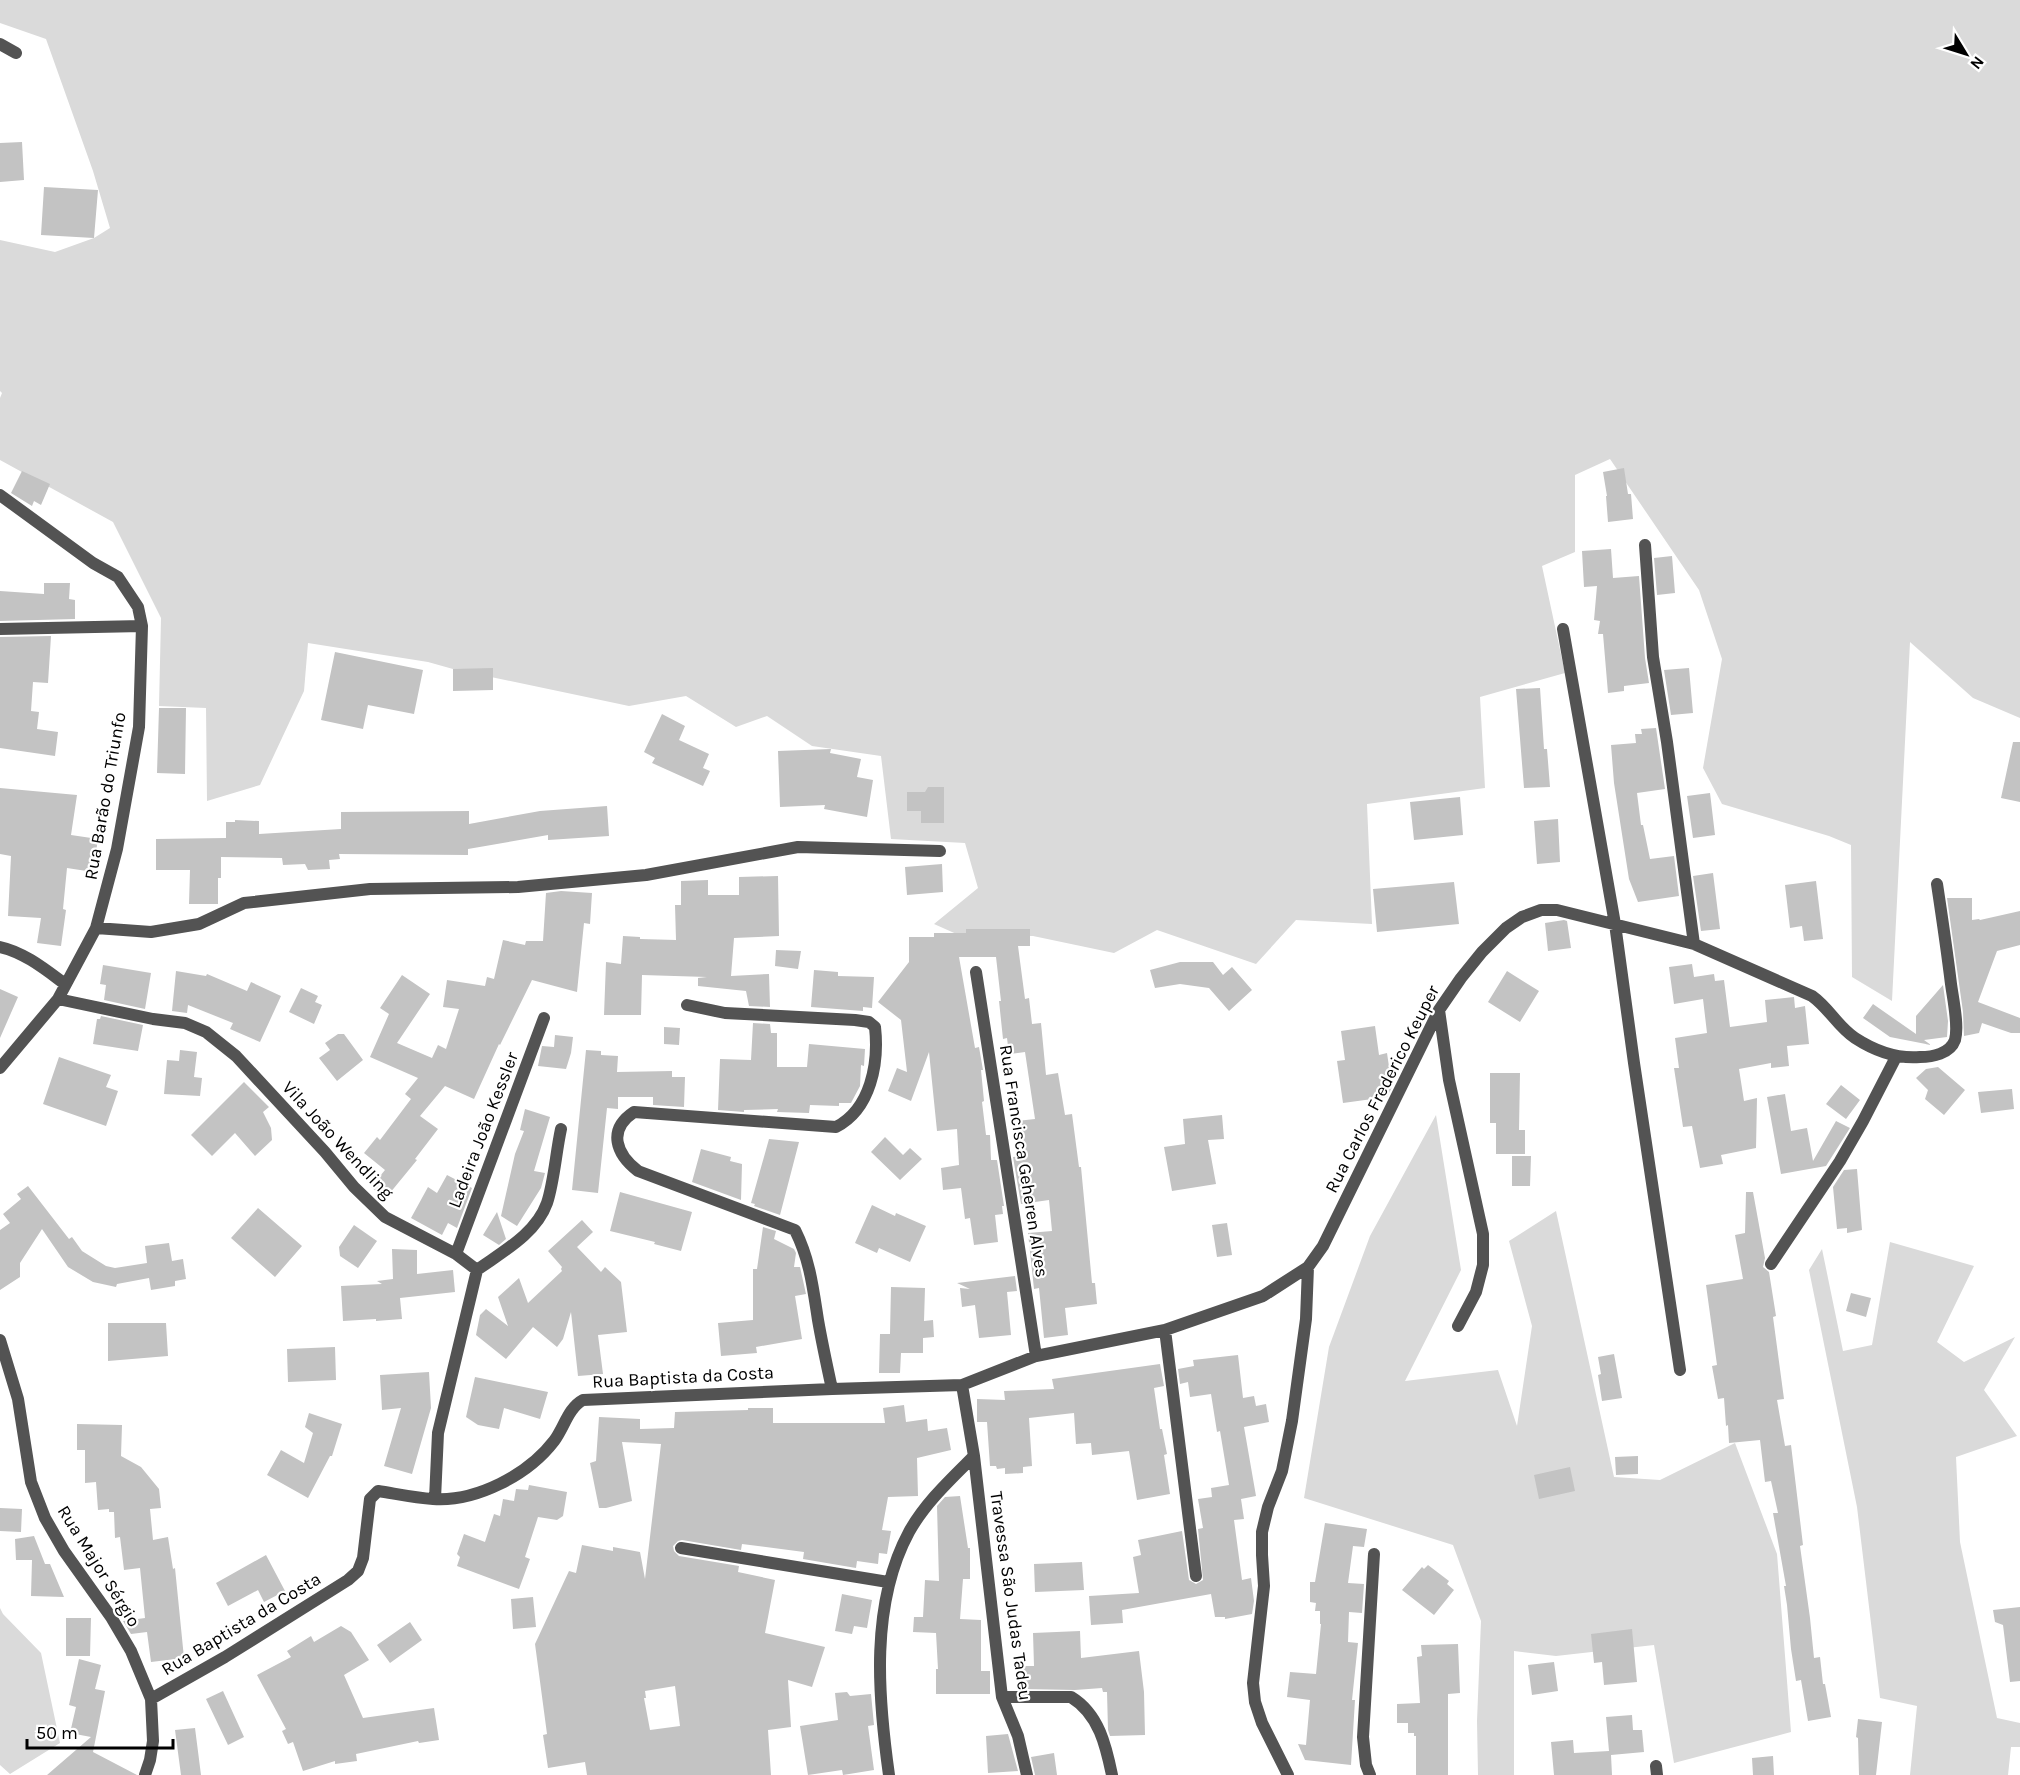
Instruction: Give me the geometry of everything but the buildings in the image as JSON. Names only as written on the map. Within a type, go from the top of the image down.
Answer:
[{"type":"street","points":[[0,44],[16,53]]},
{"type":"street","name":"Rua Barão do Triunfo","points":[[0,495],[93,562],[118,577],[138,607],[142,626],[139,728],[117,849],[96,928],[58,999],[0,1068]]},
{"type":"street","points":[[1645,545],[1653,657],[1667,742],[1694,944]]},
{"type":"street","points":[[0,629],[142,626]]},
{"type":"street","points":[[1563,629],[1615,924],[1680,1370]]},
{"type":"street","points":[[96,928],[151,932],[199,924],[244,903],[370,889],[518,887],[646,875],[798,847],[940,851]]},
{"type":"street","name":"Rua Carlos Frederico Keuper","points":[[962,1386],[1036,1356],[1166,1330],[1263,1296],[1308,1267],[1323,1246],[1439,1010],[1482,952],[1506,928],[1522,917],[1541,910],[1557,910],[1694,944],[1812,996],[1853,1037],[1872,1047],[1896,1057],[1930,1057],[1944,1052],[1955,1039],[1955,1009],[1937,884]]},
{"type":"street","points":[[0,947],[39,965],[65,984]]},
{"type":"street","name":"Rua Francisca Geheren Alves","points":[[976,972],[1036,1356]]},
{"type":"street","name":"Vila João Wendling","points":[[58,999],[153,1019],[185,1023],[206,1032],[236,1056],[325,1152],[354,1187],[385,1217],[456,1254],[477,1270]]},
{"type":"street","points":[[687,1005],[725,1013],[855,1020],[869,1022],[875,1027],[878,1048],[864,1097],[857,1111],[836,1127],[634,1112],[626,1118],[618,1132],[618,1144],[625,1161],[638,1171],[795,1230],[801,1241],[813,1280],[832,1389]]},
{"type":"street","points":[[1439,1010],[1449,1080],[1483,1234],[1483,1265],[1476,1292],[1458,1326]]},
{"type":"street","name":"Ladeira João Kessler","points":[[456,1254],[544,1018]]},
{"type":"street","points":[[1771,1264],[1840,1161],[1896,1057]]},
{"type":"street","points":[[435,1499],[438,1433],[477,1270],[524,1236],[540,1216],[547,1202],[561,1129]]},
{"type":"street","points":[[1288,1775],[1262,1723],[1255,1702],[1253,1683],[1264,1586],[1262,1532],[1268,1507],[1282,1471],[1292,1421],[1306,1319],[1308,1267]]},
{"type":"street","points":[[1166,1330],[1196,1576]]},
{"type":"street","name":"Rua Major Sérgio","points":[[0,1340],[18,1399],[31,1482],[45,1518],[126,1642],[151,1699],[153,1741],[145,1775]]},
{"type":"street","points":[[889,1775],[884,1742],[879,1642],[888,1582],[908,1533],[930,1500],[974,1456],[962,1386]]},
{"type":"street","name":"Rua Baptista da Costa","points":[[151,1699],[225,1657],[348,1580],[358,1571],[363,1558],[370,1499],[375,1493],[378,1491],[435,1499],[465,1496],[489,1488],[519,1473],[539,1458],[555,1440],[576,1403],[583,1400],[832,1389],[962,1386]]},
{"type":"street","name":"Travessa São Judas Tadeu","points":[[974,1456],[1002,1697],[1018,1736],[1027,1775]]},
{"type":"street","points":[[681,1548],[888,1582]]},
{"type":"street","points":[[1370,1775],[1366,1765],[1363,1737],[1374,1554]]},
{"type":"street","points":[[1002,1697],[1071,1697],[1080,1702],[1097,1725],[1106,1747],[1112,1775]]},
{"type":"shaded area","points":[[0,0],[2020,0],[2020,718],[1973,698],[1910,642],[1892,1001],[1852,977],[1851,845],[1829,836],[1722,804],[1703,768],[1722,659],[1699,590],[1610,459],[1575,475],[1575,552],[1542,566],[1565,673],[1480,697],[1485,788],[1367,804],[1372,924],[1296,920],[1256,964],[1157,930],[1114,953],[1033,936],[961,936],[934,924],[978,888],[965,843],[891,839],[881,756],[812,746],[767,716],[736,727],[686,696],[629,706],[428,662],[308,643],[304,691],[260,785],[207,801],[206,708],[159,706],[161,618],[113,522],[0,460],[0,398],[2,393],[0,391],[0,240],[55,252],[94,238],[110,228],[93,171],[46,39],[0,23]]},
{"type":"shaded area","points":[[1436,1115],[1461,1270],[1405,1381],[1498,1370],[1517,1426],[1532,1326],[1509,1241],[1556,1211],[1614,1477],[1660,1480],[1735,1443],[1777,1554],[1791,1732],[1674,1763],[1654,1645],[1556,1656],[1514,1651],[1514,1775],[1478,1775],[1477,1721],[1481,1621],[1453,1545],[1304,1498],[1329,1347],[1370,1236]]},
{"type":"shaded area","points":[[1890,1242],[1974,1266],[1937,1342],[1964,1362],[2015,1337],[1984,1390],[2017,1436],[1956,1457],[1960,1542],[1997,1718],[2020,1723],[2020,1747],[2011,1747],[2008,1775],[1910,1775],[1917,1706],[1880,1698],[1857,1507],[1809,1270],[1822,1249],[1843,1351],[1872,1345]]},
{"type":"shaded area","points":[[0,1608],[3,1614],[41,1653],[60,1743],[10,1774],[0,1765]]}]
